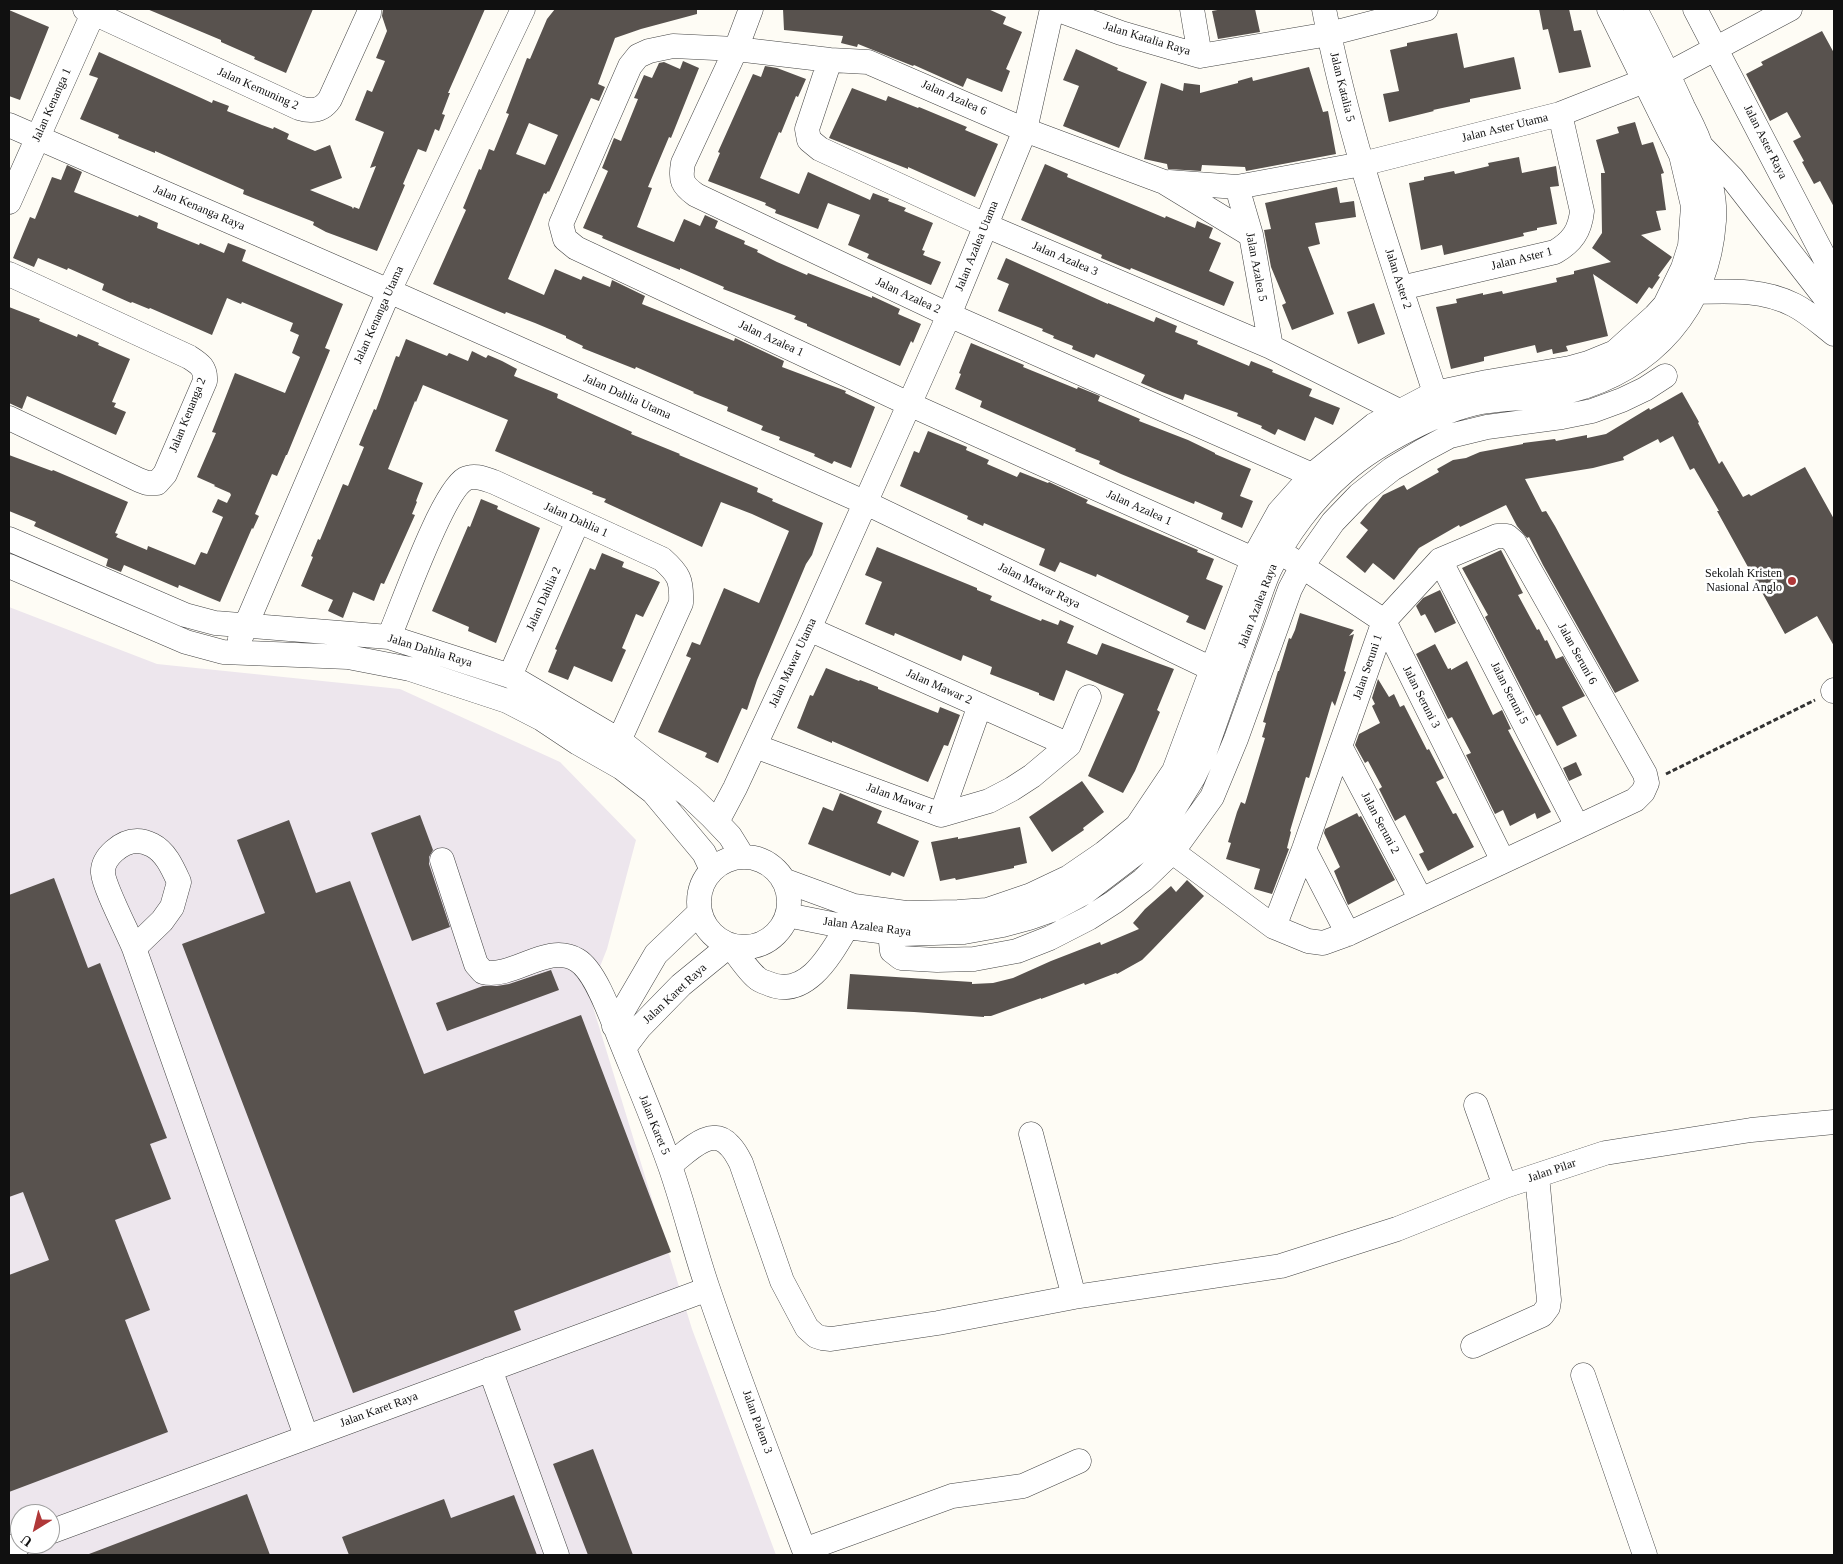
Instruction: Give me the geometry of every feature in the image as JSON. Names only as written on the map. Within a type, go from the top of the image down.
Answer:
[{"type":"street","name":"Jalan Kemuning 2","points":[[91,10],[309,111],[318,110],[325,106],[330,99],[369,13],[369,9]]},
{"type":"street","name":"Jalan Kenanga Utama","points":[[236,652],[245,625],[389,291],[523,9]]},
{"type":"street","name":"Jalan Azalea 2","points":[[751,9],[736,49],[683,163],[681,176],[685,187],[696,195],[949,315],[1312,475]]},
{"type":"street","name":"Jalan Katalia Raya","points":[[1054,9],[1121,33],[1200,56],[1329,34],[1426,9]]},
{"type":"street","name":"Jalan Azalea Utama","points":[[866,503],[949,315],[1024,130],[1054,9]]},
{"type":"street","points":[[1192,9],[1200,56]]},
{"type":"street","name":"Jalan Katalia 5","points":[[1324,9],[1362,164]]},
{"type":"street","points":[[1609,9],[1644,81]]},
{"type":"street","points":[[1635,9],[1668,74]]},
{"type":"street","name":"Jalan Aster Raya","points":[[1695,9],[1834,276]]},
{"type":"street","name":"Jalan Aster Utama","points":[[1362,164],[1560,114],[1644,81],[1668,74],[1790,9]]},
{"type":"street","name":"Jalan Kenanga 1","points":[[9,202],[91,10]]},
{"type":"street","name":"Jalan Azalea 1","points":[[736,49],[673,46],[649,51],[638,56],[630,66],[561,224],[565,239],[576,248],[909,404],[1253,559]]},
{"type":"street","name":"Jalan Azalea 6","points":[[736,49],[830,60],[856,60],[882,67],[1024,130],[1164,182],[1251,235]]},
{"type":"street","name":"Jalan Azalea 3","points":[[830,60],[807,129],[808,140],[820,149],[985,226],[1271,347],[1399,411]]},
{"type":"street","name":"Jalan Azalea Raya","points":[[1155,838],[1174,771],[1253,559],[1279,512],[1312,475],[1374,425],[1399,411],[1439,403],[1481,402],[1566,392],[1587,386],[1622,371],[1638,361],[1665,338],[1678,322],[1696,292],[1710,258],[1714,220],[1713,200],[1702,147],[1668,74]]},
{"type":"street","name":"Jalan Azalea Raya","points":[[787,915],[890,933],[964,932],[1029,918],[1052,910],[1084,893],[1155,838],[1193,778],[1203,757],[1270,570],[1301,519],[1325,489],[1346,470],[1439,403],[1487,382],[1570,368],[1615,352],[1655,316],[1664,304],[1679,277],[1690,246],[1692,206],[1681,155],[1644,81]]},
{"type":"street","name":"Jalan Aster 1","points":[[1401,288],[1555,252],[1567,245],[1581,224],[1582,211],[1560,114]]},
{"type":"street","name":"Jalan Kenanga Raya","points":[[9,125],[389,291]]},
{"type":"street","points":[[1702,147],[1732,178],[1834,309]]},
{"type":"street","name":"Jalan Azalea 6","points":[[1164,182],[1238,187],[1362,164]]},
{"type":"street","name":"Jalan Aster 2","points":[[1362,164],[1450,436]]},
{"type":"street","name":"Jalan Azalea 5","points":[[1238,187],[1251,235],[1271,347]]},
{"type":"street","name":"Jalan Kenanga 2","points":[[9,274],[189,357],[203,367],[205,374],[205,381],[165,474],[157,483],[147,483],[139,480],[9,418]]},
{"type":"street","name":"Jalan Dahlia Utama","points":[[389,291],[866,503]]},
{"type":"street","points":[[1696,292],[1733,291],[1773,296],[1794,305],[1834,334]]},
{"type":"street","points":[[1638,361],[1659,380],[1622,400],[1592,411],[1487,427],[1450,436],[1392,469],[1358,495],[1332,522],[1302,566],[1282,607],[1236,739],[1212,797],[1155,838],[1274,927],[1308,941],[1323,943],[1348,934],[1635,800],[1643,792],[1647,783]]},
{"type":"street","name":"Jalan Dahlia 1","points":[[389,637],[438,516],[457,486],[466,478],[479,477],[662,559],[675,571],[682,585],[681,603],[614,750]]},
{"type":"street","name":"Jalan Mawar Utama","points":[[717,822],[755,746],[866,503]]},
{"type":"street","name":"Jalan Mawar Raya","points":[[866,503],[1212,669]]},
{"type":"street","name":"Jalan Dahlia 2","points":[[510,676],[578,521]]},
{"type":"street","name":"Jalan Seruni 1","points":[[1274,927],[1304,849],[1384,621],[1440,560],[1497,536]]},
{"type":"street","name":"Jalan Seruni 6","points":[[1497,536],[1507,536],[1514,542],[1640,765],[1647,783]]},
{"type":"street","name":"Jalan Dahlia Raya","points":[[9,540],[184,615],[215,623],[389,637],[510,676],[614,750],[691,797],[730,836],[743,857]]},
{"type":"street","name":"Jalan Seruni 3","points":[[1280,552],[1384,621],[1504,861]]},
{"type":"street","name":"Jalan Seruni 5","points":[[1440,560],[1577,826]]},
{"type":"street","name":"Jalan Dahlia Raya","points":[[9,566],[186,642],[222,652],[348,658],[410,669],[506,701],[542,719],[578,743],[614,750]]},
{"type":"street","name":"Jalan Mawar 2","points":[[809,629],[1069,745]]},
{"type":"street","name":"Jalan Mawar 1","points":[[755,746],[941,814],[989,801],[1032,776],[1069,745],[1089,697]]},
{"type":"street","points":[[941,814],[980,705]]},
{"type":"street","name":"Jalan Seruni 2","points":[[1340,746],[1421,900]]},
{"type":"street","name":"Jalan Dahlia Raya","points":[[614,750],[622,768],[653,792],[704,853],[712,870]]},
{"type":"street","name":"Jalan Azalea Raya","points":[[783,880],[854,906],[882,911],[906,913],[987,910],[1031,895],[1069,877],[1104,853],[1155,838]]},
{"type":"street","points":[[1304,849],[1348,934]]},
{"type":"street","points":[[743,857],[755,858],[776,870],[783,880],[789,903],[787,915],[775,935],[765,942],[754,946],[742,947],[730,945],[719,940],[710,932],[700,912],[699,901],[700,890],[712,870],[720,863],[731,858],[743,857]]},
{"type":"street","name":"Jalan Karet 5","points":[[442,860],[476,964],[483,972],[497,973],[560,955],[578,960],[586,967],[602,995],[670,1165],[708,1289]]},
{"type":"street","points":[[614,1026],[656,954],[700,912]]},
{"type":"street","points":[[730,945],[757,978],[776,987],[792,987],[812,976],[828,958],[848,927]]},
{"type":"street","name":"Jalan Karet Raya","points":[[624,1048],[640,1027],[681,984],[730,945]]},
{"type":"street","points":[[134,948],[306,1436]]},
{"type":"street","points":[[1476,1105],[1505,1186]]},
{"type":"street","name":"Jalan Pilar","points":[[670,1165],[705,1139],[714,1137],[725,1141],[731,1146],[741,1163],[782,1281],[807,1328],[816,1336],[822,1338],[842,1338],[938,1323],[1074,1297],[1282,1266],[1397,1229],[1505,1186],[1605,1153],[1751,1130],[1834,1122]]},
{"type":"street","points":[[1032,1134],[1074,1297]]},
{"type":"street","points":[[1473,1346],[1542,1315],[1548,1307],[1549,1300],[1537,1176]]},
{"type":"street","name":"Jalan Karet Raya","points":[[60,1528],[708,1289]]},
{"type":"street","name":"Jalan Palem 3","points":[[708,1289],[805,1553]]},
{"type":"street","points":[[490,1369],[558,1555]]},
{"type":"street","points":[[1583,1375],[1645,1555]]},
{"type":"street","points":[[805,1553],[952,1496],[1023,1486],[1079,1461]]},
{"type":"path","points":[[1647,783],[1834,691]]},
{"type":"shaded area","points":[[9,607],[157,664],[400,689],[560,762],[636,840],[607,949],[589,994],[692,1329],[776,1555],[9,1555]]},
{"type":"building","points":[[147,9],[313,9],[286,73],[254,59],[255,57],[221,42],[221,40]]},
{"type":"building","points":[[383,9],[485,9],[448,93],[450,93],[442,114],[445,115],[439,131],[435,129],[426,152],[418,149],[377,251],[326,232],[313,225],[314,222],[243,194],[244,190],[155,151],[155,153],[118,138],[119,135],[80,119],[98,78],[89,75],[99,52],[212,103],[213,100],[229,106],[227,111],[273,129],[274,127],[289,134],[287,139],[315,151],[330,145],[342,178],[310,190],[353,209],[354,207],[359,209],[376,166],[370,168],[384,132],[355,120],[367,90],[372,92],[385,61],[376,58],[387,31],[382,16]]},
{"type":"building","points":[[555,9],[697,9],[697,14],[615,38],[598,84],[605,87],[599,101],[591,98],[549,192],[544,193],[508,279],[544,295],[555,269],[581,280],[583,276],[610,287],[612,280],[645,296],[642,304],[734,341],[735,338],[784,361],[782,367],[846,391],[845,393],[875,407],[851,468],[834,461],[832,464],[814,456],[815,454],[779,440],[780,437],[761,430],[763,426],[727,411],[728,407],[694,392],[636,367],[635,369],[582,348],[583,346],[566,338],[566,336],[535,323],[506,312],[505,314],[433,284],[466,210],[463,208],[479,169],[481,170],[489,149],[494,151],[509,114],[506,113],[527,58],[530,59],[547,19]],"holes":[[[529,123],[558,135],[545,165],[516,154]]]},
{"type":"building","points":[[783,9],[988,9],[1006,17],[1003,24],[1022,32],[1006,69],[1010,71],[1002,92],[967,78],[963,87],[914,65],[858,44],[857,47],[841,43],[843,36],[784,30]]},
{"type":"building","points":[[1255,9],[1260,32],[1218,39],[1212,11]]},
{"type":"building","points":[[1539,9],[1569,9],[1574,31],[1581,30],[1591,67],[1559,73],[1548,29],[1543,30]]},
{"type":"building","points":[[9,10],[49,27],[20,100],[9,96]]},
{"type":"building","points":[[1822,31],[1834,53],[1834,207],[1820,181],[1814,184],[1802,162],[1804,161],[1793,141],[1801,137],[1787,112],[1770,121],[1746,74],[1763,65],[1761,62]]},
{"type":"building","points":[[1457,33],[1464,68],[1514,57],[1521,89],[1470,99],[1470,102],[1389,122],[1383,94],[1399,91],[1390,50],[1407,46],[1407,43]]},
{"type":"building","points":[[1076,49],[1118,68],[1117,70],[1147,82],[1119,148],[1063,126],[1079,86],[1063,80]]},
{"type":"building","points":[[683,61],[699,68],[671,138],[669,137],[648,187],[652,188],[637,227],[674,242],[684,219],[700,226],[705,215],[718,221],[715,228],[745,241],[744,244],[777,262],[807,275],[808,273],[872,298],[872,296],[900,309],[898,314],[921,324],[900,366],[807,326],[807,324],[794,319],[796,316],[723,289],[724,287],[602,238],[603,236],[583,228],[608,171],[602,168],[614,138],[621,141],[638,99],[634,98],[644,75],[652,78],[659,63],[664,62],[680,69]]},
{"type":"building","points":[[765,66],[777,68],[806,79],[798,97],[796,96],[781,133],[779,132],[760,178],[799,194],[808,172],[870,200],[873,193],[889,199],[888,201],[906,208],[904,211],[933,223],[922,250],[925,251],[923,255],[941,262],[931,285],[867,258],[869,254],[848,245],[860,215],[828,203],[818,229],[775,213],[776,210],[765,205],[766,203],[708,181],[720,153],[718,152],[753,74],[761,77]]},
{"type":"building","points":[[1309,67],[1323,112],[1328,111],[1336,154],[1246,171],[1245,167],[1202,165],[1201,171],[1168,169],[1167,164],[1144,159],[1161,83],[1183,91],[1184,83],[1200,85],[1200,93],[1238,83],[1238,81],[1252,77],[1253,81]]},
{"type":"building","points":[[852,88],[886,101],[888,96],[919,107],[967,127],[965,130],[998,144],[975,197],[908,167],[908,169],[829,138]]},
{"type":"building","points":[[1635,122],[1642,145],[1653,142],[1664,173],[1661,174],[1666,210],[1656,211],[1661,230],[1641,235],[1672,257],[1658,276],[1660,277],[1652,289],[1649,287],[1637,304],[1593,274],[1608,336],[1566,346],[1568,351],[1553,354],[1552,349],[1537,353],[1535,345],[1484,357],[1484,361],[1451,369],[1436,307],[1457,303],[1456,299],[1483,293],[1483,295],[1502,291],[1503,294],[1557,282],[1556,278],[1574,274],[1574,271],[1611,262],[1592,248],[1602,233],[1601,173],[1605,173],[1596,140],[1619,133],[1617,127]]},
{"type":"building","points":[[1519,157],[1522,173],[1556,166],[1559,186],[1550,187],[1557,224],[1523,233],[1524,236],[1444,255],[1442,245],[1421,250],[1409,183],[1424,180],[1424,177],[1454,171],[1455,174],[1489,166],[1488,163]]},
{"type":"building","points":[[1045,164],[1068,174],[1067,177],[1165,218],[1166,216],[1195,228],[1197,221],[1213,228],[1209,238],[1221,243],[1209,271],[1234,282],[1224,306],[1131,268],[1130,270],[1101,258],[1102,255],[1021,220]]},
{"type":"building","points":[[67,165],[82,172],[74,192],[158,223],[157,228],[199,245],[200,243],[224,253],[228,243],[246,250],[242,261],[343,304],[325,348],[330,350],[287,455],[277,476],[272,474],[255,514],[259,516],[220,602],[179,585],[178,588],[124,565],[121,572],[106,566],[108,559],[34,526],[36,522],[9,511],[9,455],[53,470],[128,502],[115,533],[118,534],[116,537],[147,550],[148,546],[195,565],[201,552],[207,554],[223,517],[212,512],[218,499],[227,503],[231,495],[197,477],[216,433],[212,432],[235,373],[285,393],[300,357],[292,353],[299,335],[290,331],[293,323],[242,302],[241,304],[227,298],[212,335],[150,308],[131,303],[102,290],[104,284],[68,268],[67,270],[38,258],[34,267],[13,258],[30,217],[35,219],[52,177],[61,180]]},
{"type":"building","points":[[1337,187],[1340,203],[1354,201],[1356,217],[1315,223],[1320,244],[1308,247],[1334,314],[1292,330],[1282,305],[1286,303],[1271,267],[1264,230],[1271,229],[1265,203]]},
{"type":"building","points":[[1006,258],[1108,304],[1154,322],[1156,317],[1177,326],[1175,332],[1198,341],[1197,344],[1249,366],[1251,361],[1312,389],[1309,396],[1340,408],[1333,425],[1315,417],[1305,441],[1278,429],[1275,435],[1261,428],[1262,426],[1237,416],[1238,413],[1185,394],[1183,400],[1162,392],[1141,383],[1145,375],[1096,354],[1094,358],[1072,349],[1073,346],[1053,338],[1054,336],[1042,331],[1043,329],[998,311],[1009,284],[997,279]]},
{"type":"building","points":[[1374,303],[1385,334],[1358,344],[1347,312]]},
{"type":"building","points":[[9,307],[40,319],[39,321],[77,337],[78,334],[99,343],[98,345],[130,359],[112,402],[116,403],[114,407],[126,412],[116,435],[27,396],[22,409],[9,403]]},
{"type":"building","points":[[406,339],[447,356],[449,353],[468,361],[472,351],[486,358],[488,355],[502,361],[517,369],[514,376],[558,394],[557,398],[632,432],[631,434],[758,488],[757,492],[773,499],[772,501],[823,523],[812,555],[806,564],[757,680],[747,710],[742,708],[718,763],[705,757],[707,753],[658,732],[691,658],[686,656],[692,642],[700,645],[724,588],[759,603],[789,531],[752,514],[721,502],[702,547],[604,502],[606,499],[592,494],[593,492],[495,451],[508,420],[423,385],[388,469],[423,483],[412,514],[415,515],[384,584],[381,583],[374,601],[353,592],[343,618],[328,611],[333,600],[301,586],[318,539],[320,540],[343,484],[348,486],[364,447],[359,445],[374,409],[376,410],[396,356],[399,357]]},
{"type":"building","points":[[971,343],[1024,365],[1023,367],[1077,389],[1078,387],[1100,396],[1098,401],[1140,419],[1139,421],[1188,440],[1251,469],[1240,496],[1253,501],[1242,528],[1221,519],[1223,513],[1195,501],[1194,504],[1121,474],[1099,464],[1100,461],[1075,451],[1076,449],[980,407],[982,401],[955,389]]},
{"type":"building","points":[[1682,392],[1719,464],[1722,461],[1743,497],[1749,494],[1751,496],[1805,467],[1834,519],[1834,646],[1817,616],[1785,634],[1717,511],[1719,511],[1694,468],[1690,470],[1673,436],[1660,443],[1658,439],[1623,457],[1624,460],[1593,468],[1525,479],[1542,512],[1546,511],[1555,526],[1639,681],[1615,693],[1529,537],[1527,538],[1517,526],[1506,505],[1460,527],[1459,525],[1419,548],[1394,580],[1373,563],[1365,573],[1346,557],[1368,530],[1360,523],[1383,495],[1404,485],[1407,490],[1439,472],[1437,469],[1453,460],[1523,443],[1555,439],[1556,441],[1587,435],[1587,438],[1606,434],[1649,408],[1650,410]]},
{"type":"building","points":[[928,431],[967,447],[966,450],[989,460],[987,464],[1017,477],[1020,472],[1049,482],[1088,500],[1086,503],[1198,550],[1197,552],[1214,559],[1206,579],[1223,586],[1205,630],[1186,622],[1189,616],[1097,574],[1096,577],[1060,562],[1055,572],[1039,565],[1045,549],[984,523],[983,526],[967,519],[968,516],[900,486],[914,451],[919,453]]},
{"type":"building","points":[[481,499],[498,506],[497,509],[540,528],[496,643],[468,631],[469,627],[432,611]]},
{"type":"building","points":[[877,547],[977,588],[977,590],[992,596],[990,600],[1041,621],[1042,619],[1058,625],[1060,620],[1074,626],[1067,643],[1097,655],[1102,643],[1174,669],[1157,710],[1160,712],[1135,771],[1123,793],[1088,776],[1124,694],[1066,670],[1054,701],[1039,695],[1039,693],[990,674],[992,667],[963,655],[961,661],[895,633],[894,636],[865,624],[882,582],[865,575]]},
{"type":"building","points":[[1501,550],[1523,593],[1518,595],[1537,630],[1539,629],[1545,641],[1547,640],[1556,659],[1563,656],[1585,696],[1562,707],[1577,736],[1557,746],[1540,714],[1536,716],[1485,617],[1488,615],[1462,568]]},
{"type":"building","points":[[602,553],[624,562],[622,567],[660,582],[643,617],[636,614],[622,648],[626,650],[612,682],[574,666],[568,680],[548,672],[557,650],[555,649],[590,568],[595,570]]},
{"type":"building","points":[[1440,590],[1456,623],[1435,633],[1425,614],[1421,616],[1416,606],[1423,598]]},
{"type":"building","points":[[1300,613],[1354,630],[1349,636],[1354,634],[1344,671],[1346,672],[1335,706],[1332,701],[1309,778],[1306,777],[1290,831],[1287,848],[1289,849],[1272,894],[1254,889],[1260,869],[1226,859],[1231,843],[1228,842],[1237,812],[1241,802],[1245,804],[1265,738],[1262,737],[1266,723],[1263,722],[1278,671]]},
{"type":"building","points":[[1435,644],[1448,669],[1451,668],[1451,670],[1467,661],[1493,715],[1502,710],[1511,729],[1508,730],[1551,812],[1537,819],[1535,813],[1510,826],[1503,810],[1495,814],[1466,755],[1471,753],[1452,717],[1448,719],[1416,654]]},
{"type":"building","points":[[826,668],[878,687],[878,689],[938,713],[940,707],[960,715],[948,746],[944,745],[928,782],[797,728],[810,695],[813,696]]},
{"type":"building","points":[[1378,679],[1389,697],[1394,694],[1400,707],[1404,705],[1444,778],[1436,782],[1453,814],[1456,813],[1474,847],[1428,871],[1419,854],[1424,852],[1405,815],[1395,821],[1379,789],[1382,787],[1368,761],[1365,763],[1355,745],[1359,734],[1380,723],[1372,706],[1375,704],[1372,698]]},
{"type":"building","points":[[1576,762],[1582,775],[1569,781],[1563,768]]},
{"type":"building","points":[[1082,781],[1104,812],[1083,828],[1084,830],[1052,852],[1029,817]]},
{"type":"building","points":[[840,793],[882,811],[877,823],[919,841],[904,877],[892,872],[890,876],[808,844],[823,807],[833,811]]},
{"type":"building","points":[[1357,813],[1359,817],[1361,816],[1395,880],[1348,905],[1334,871],[1340,867],[1324,833],[1325,829]]},
{"type":"building","points":[[420,815],[433,850],[429,857],[429,864],[450,927],[412,941],[371,833]]},
{"type":"building","points":[[289,820],[316,893],[350,881],[424,1074],[581,1015],[671,1252],[514,1311],[521,1330],[353,1393],[182,944],[265,913],[237,840]]},
{"type":"building","points":[[1020,827],[1027,863],[1014,866],[1014,868],[981,875],[940,881],[931,842],[958,837],[958,839]]},
{"type":"building","points":[[54,878],[88,968],[100,963],[167,1138],[150,1144],[171,1199],[115,1220],[150,1310],[125,1320],[168,1432],[9,1492],[9,1275],[49,1260],[23,1192],[9,1197],[9,895]]},
{"type":"building","points":[[1187,880],[1204,896],[1142,960],[1117,974],[1085,985],[1084,983],[984,1017],[847,1009],[850,974],[972,982],[972,984],[993,983],[1013,978],[1051,961],[1100,942],[1101,945],[1139,929],[1133,923],[1145,909],[1171,886],[1176,892]]},
{"type":"building","points":[[551,970],[559,990],[447,1031],[436,1003],[483,986],[509,984]]},
{"type":"building","points":[[593,1449],[633,1555],[588,1555],[553,1464]]},
{"type":"building","points":[[247,1494],[270,1555],[89,1555],[89,1554]]},
{"type":"building","points":[[514,1495],[537,1555],[349,1555],[342,1537],[444,1499],[451,1518]]},
{"type":"place","name":"Sekolah Kristen Nasional Anglo","points":[[1792,581]]}]
